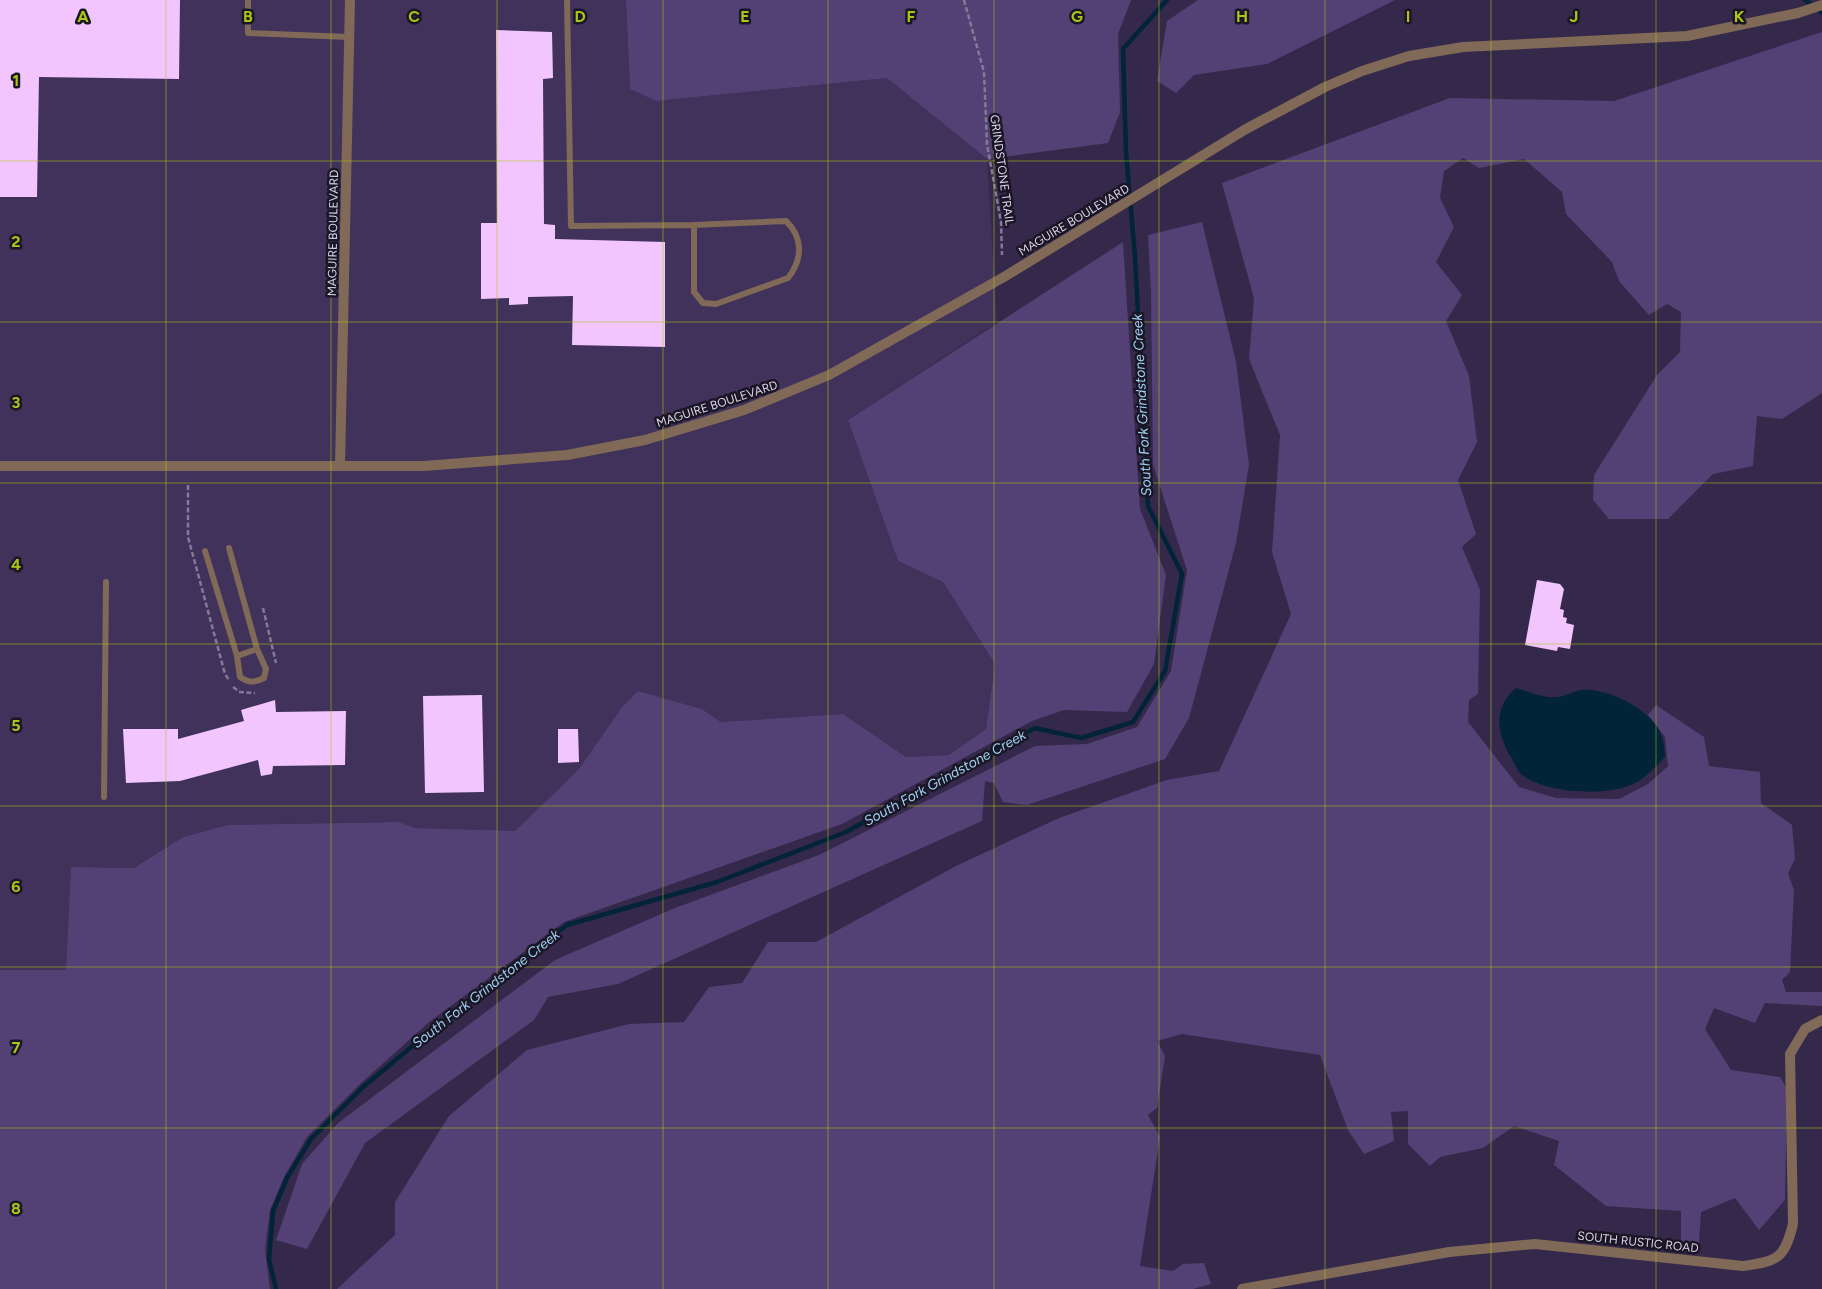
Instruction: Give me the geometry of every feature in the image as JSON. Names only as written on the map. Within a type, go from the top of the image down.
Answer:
[{"type":"street","name":"MAGUIRE BOULEVARD","points":[[340,466],[350,0]]},
{"type":"street","name":"MAGUIRE BOULEVARD","points":[[0,466],[467,464],[567,455],[645,440],[744,410],[791,393],[868,355],[1058,245],[1246,129],[1325,87],[1362,71],[1409,56],[1463,47],[1687,36],[1798,13],[1822,5]]},
{"type":"street","name":"SOUTH RUSTIC ROAD","points":[[1242,1289],[1449,1252],[1502,1246],[1544,1245],[1743,1266],[1765,1263],[1778,1256],[1788,1244],[1793,1224],[1790,1054],[1804,1028],[1822,1020]]},
{"type":"lane","points":[[248,0],[248,33],[350,37]]},
{"type":"lane","points":[[568,0],[571,226],[694,225],[786,221],[796,230],[800,244],[799,259],[788,278],[716,304],[702,303],[694,292],[694,225]]},
{"type":"lane","points":[[205,551],[237,656],[240,677],[248,682],[256,682],[264,678],[266,669],[257,649],[229,548]]},
{"type":"lane","points":[[104,797],[106,582]]},
{"type":"lane","points":[[237,656],[257,649]]},
{"type":"path","name":"GRINDSTONE TRAIL","points":[[964,0],[984,72],[987,144],[1001,222],[1002,255]]},
{"type":"shaded area","points":[[0,0],[626,0],[630,89],[656,101],[887,78],[987,159],[997,322],[848,420],[898,561],[943,582],[995,664],[986,729],[949,755],[906,757],[843,714],[721,722],[702,709],[638,691],[622,707],[579,769],[515,831],[415,828],[399,822],[372,822],[228,825],[183,837],[134,868],[72,867],[66,970],[0,970]]},
{"type":"shaded area","points":[[626,0],[1131,0],[1118,34],[1120,112],[1108,143],[987,159],[887,78],[656,101],[630,89]]},
{"type":"shaded area","points":[[1198,0],[1395,0],[1267,64],[1194,75],[1176,93],[1157,81],[1167,21]]},
{"type":"shaded area","points":[[1822,32],[1822,393],[1782,419],[1757,416],[1753,466],[1713,474],[1668,519],[1609,519],[1593,500],[1594,475],[1657,375],[1680,352],[1681,312],[1667,304],[1649,315],[1619,281],[1612,262],[1566,214],[1562,192],[1524,159],[1479,168],[1463,158],[1444,171],[1440,198],[1454,227],[1436,262],[1462,295],[1446,321],[1469,376],[1477,442],[1458,480],[1476,534],[1462,547],[1480,590],[1478,694],[1469,700],[1468,722],[1519,787],[1556,798],[1619,799],[1648,784],[1668,766],[1665,737],[1648,715],[1656,705],[1704,737],[1709,766],[1760,772],[1761,803],[1792,825],[1795,859],[1788,873],[1794,890],[1790,972],[1782,980],[1786,992],[1822,992],[1822,1006],[1765,1003],[1755,1023],[1714,1008],[1705,1029],[1731,1070],[1780,1077],[1787,1089],[1785,1200],[1759,1230],[1735,1198],[1701,1212],[1699,1242],[1681,1242],[1681,1211],[1606,1206],[1554,1165],[1559,1141],[1514,1126],[1483,1148],[1440,1157],[1430,1166],[1408,1144],[1408,1111],[1391,1112],[1394,1141],[1364,1154],[1348,1130],[1320,1055],[1182,1034],[1157,1041],[1165,1056],[1157,1108],[1148,1115],[1160,1137],[1140,1266],[1173,1271],[1183,1264],[1204,1263],[1211,1284],[1193,1289],[337,1289],[395,1235],[395,1202],[449,1116],[527,1050],[629,1024],[684,1022],[709,987],[742,983],[768,942],[816,942],[956,866],[1059,818],[1167,780],[1219,771],[1291,614],[1272,552],[1280,435],[1249,359],[1254,298],[1222,183],[1450,98],[1614,101]]},
{"type":"shaded area","points":[[1202,222],[1236,362],[1249,465],[1236,543],[1189,718],[1165,759],[1027,805],[1003,802],[994,783],[985,781],[982,821],[618,984],[548,997],[534,1020],[365,1143],[307,1249],[276,1240],[302,1164],[338,1123],[555,960],[675,908],[819,855],[1035,746],[1087,744],[1137,727],[1171,671],[1187,570],[1153,465],[1151,291],[1148,235]]},
{"type":"shaded area","points":[[1123,242],[1140,509],[1166,575],[1154,664],[1127,712],[1064,710],[1032,721],[842,824],[564,922],[428,1023],[360,1084],[307,1137],[284,1177],[270,1210],[265,1250],[270,1289],[0,1289],[0,970],[66,970],[71,867],[134,868],[183,837],[228,825],[399,822],[415,828],[515,831],[579,769],[622,707],[638,691],[702,709],[721,722],[843,714],[906,757],[949,755],[986,729],[995,664],[943,582],[898,561],[848,420]]},
{"type":"water","points":[[1516,688],[1541,696],[1555,697],[1582,690],[1592,690],[1624,700],[1644,713],[1658,728],[1665,750],[1665,757],[1637,782],[1608,791],[1593,792],[1560,789],[1532,781],[1518,770],[1507,750],[1500,731],[1500,713],[1503,704]]},
{"type":"building","points":[[0,0],[180,0],[179,79],[39,77],[37,197],[0,197]]},
{"type":"building","points":[[496,30],[552,32],[553,78],[543,79],[544,224],[555,225],[555,239],[665,242],[665,347],[572,345],[573,296],[528,297],[528,304],[509,305],[509,298],[481,299],[481,223],[497,223]]},
{"type":"building","points":[[1537,580],[1560,584],[1564,589],[1560,609],[1564,610],[1563,617],[1567,618],[1566,623],[1574,625],[1570,649],[1558,647],[1557,651],[1525,645]]},
{"type":"building","points":[[482,695],[484,792],[425,793],[423,696]]},
{"type":"building","points":[[275,700],[276,712],[346,711],[345,765],[273,766],[272,774],[261,776],[258,760],[180,781],[126,783],[123,729],[178,729],[178,739],[244,721],[241,710]]},
{"type":"building","points":[[558,729],[578,729],[579,762],[558,763]]},
{"type":"waterway","name":"South Fork Grindstone Creek","points":[[276,1289],[269,1259],[273,1211],[287,1178],[311,1139],[363,1087],[450,1015],[567,925],[717,882],[846,832],[1035,728],[1081,738],[1133,722],[1165,671],[1182,574],[1148,506],[1135,257],[1126,152],[1123,49],[1167,0]]},
{"type":"waterway","points":[[1805,0],[1822,13]]}]
